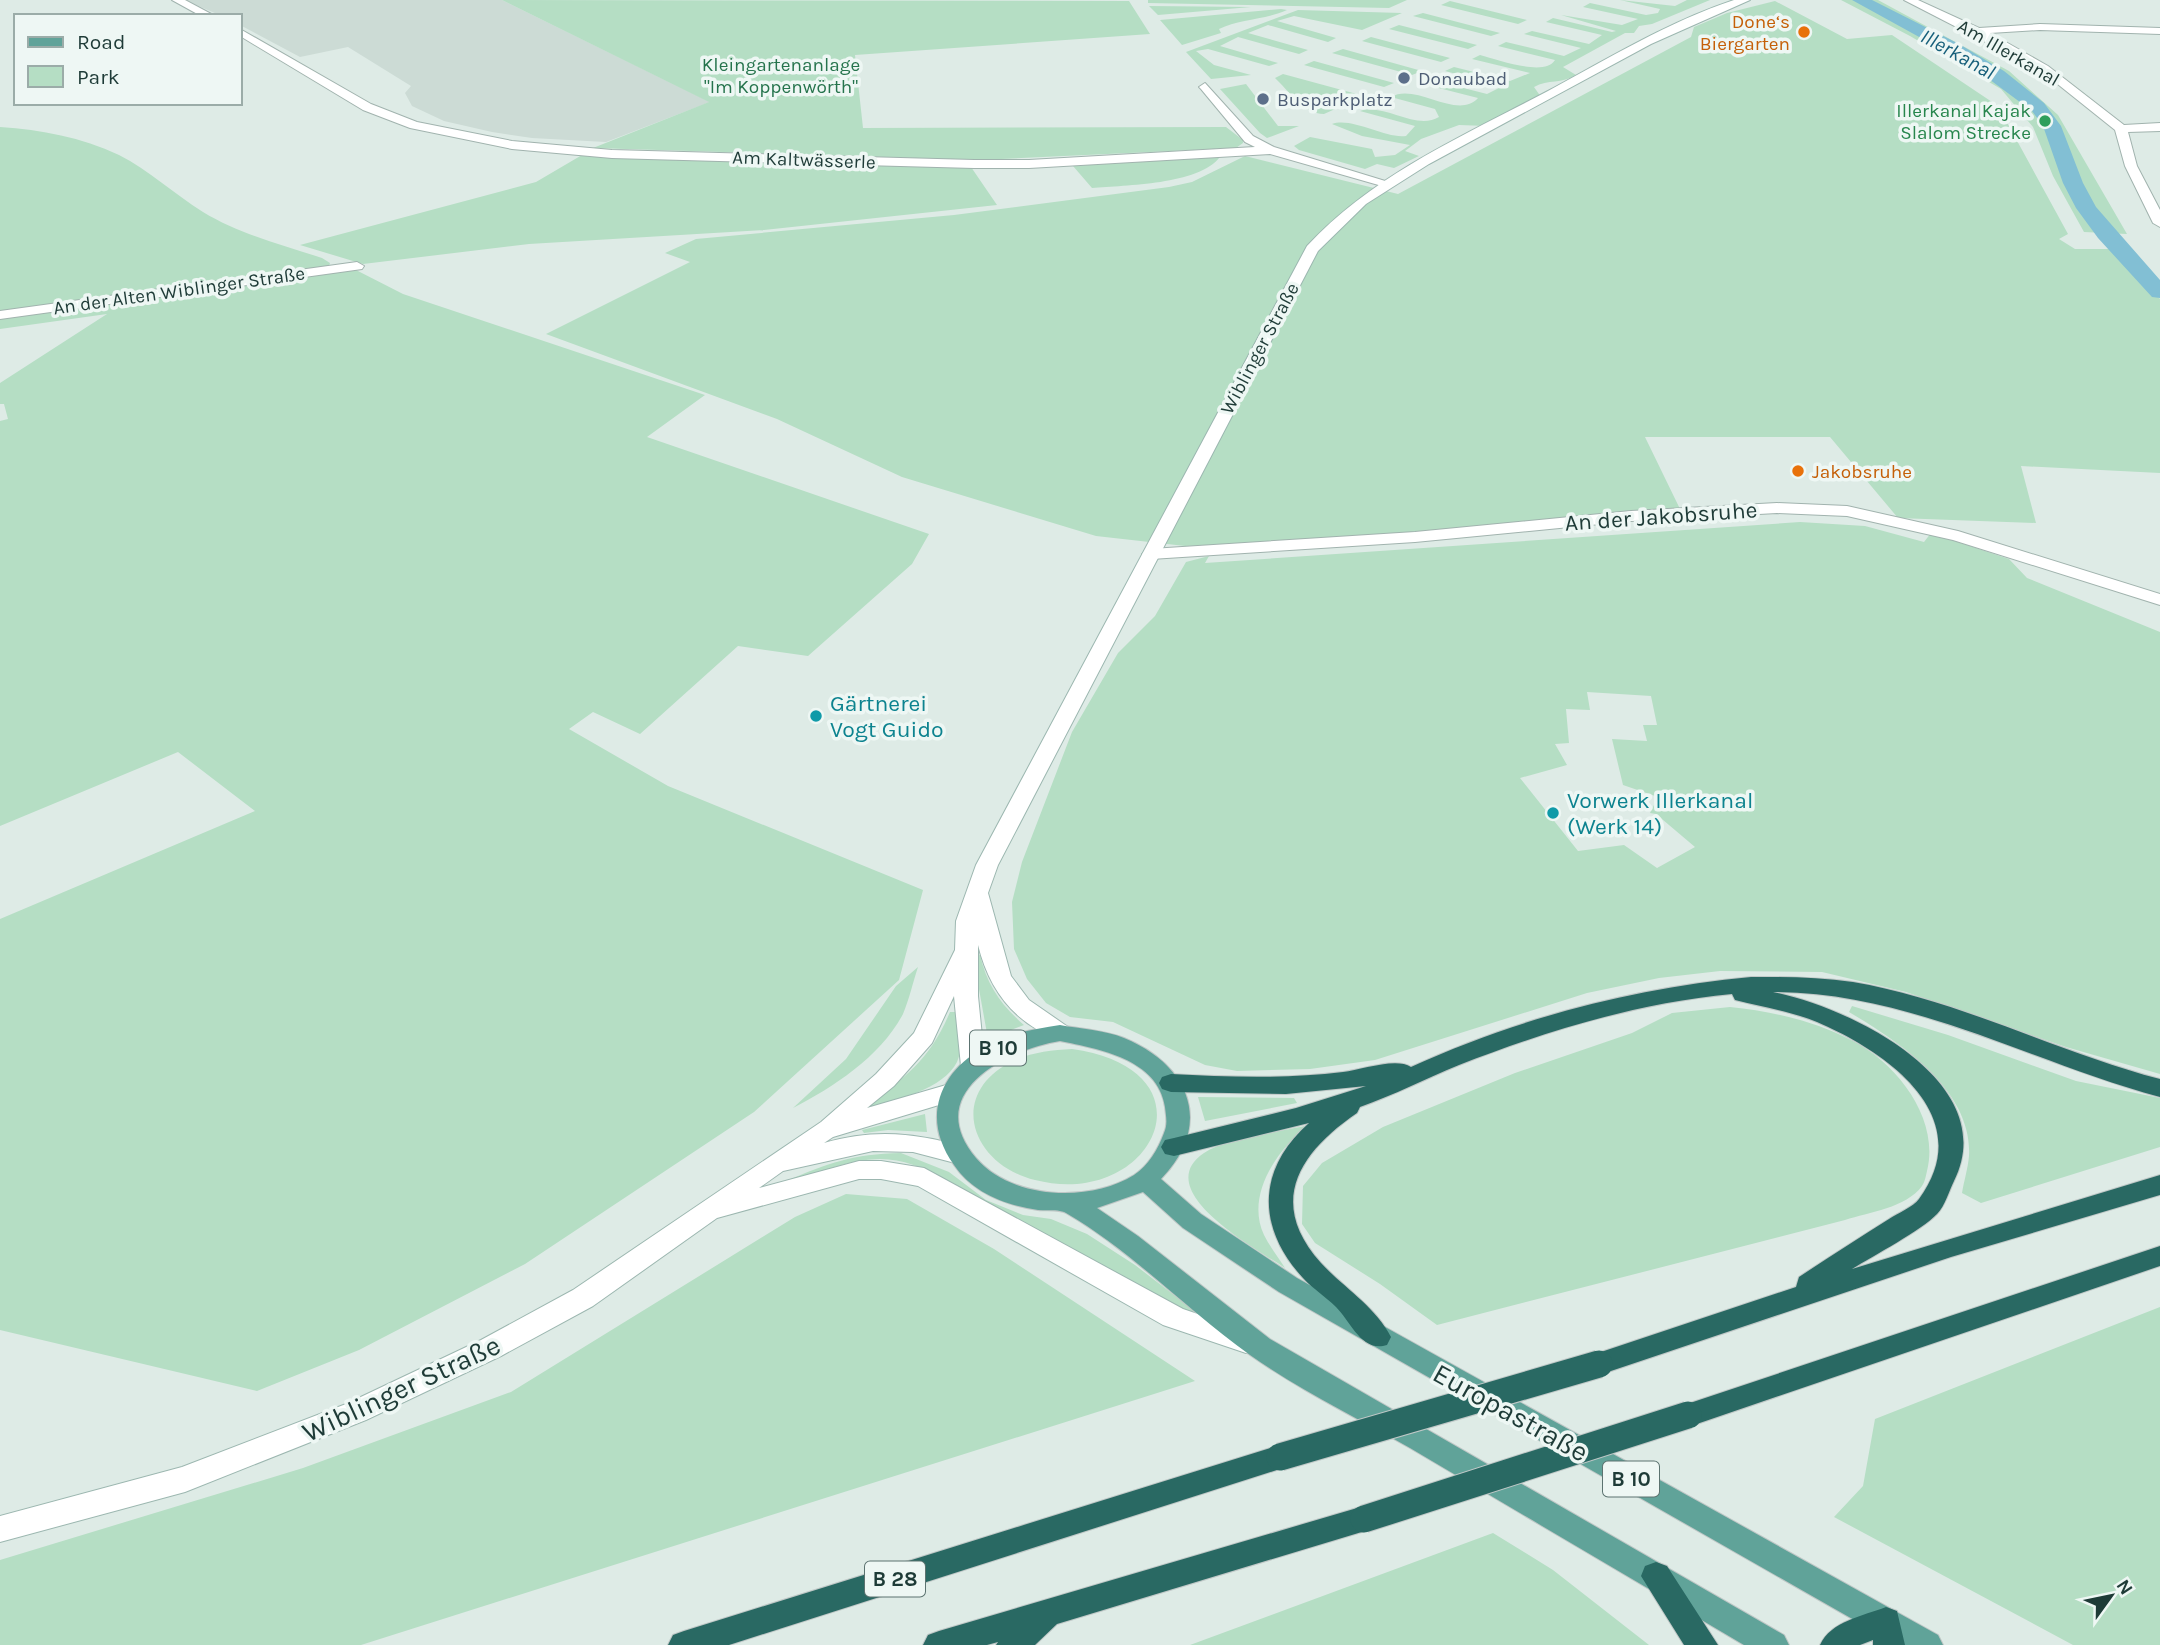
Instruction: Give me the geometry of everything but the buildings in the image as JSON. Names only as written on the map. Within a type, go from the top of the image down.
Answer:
[{"type":"highway","points":[[1377,1337],[1347,1301],[1308,1267],[1286,1234],[1278,1202],[1284,1170],[1328,1119],[1368,1095],[1451,1059],[1569,1019],[1648,998],[1761,984],[1854,990],[1964,1022],[2084,1067],[2160,1088]]},
{"type":"highway","points":[[1711,990],[1796,1004],[1867,1035],[1917,1072],[1940,1102],[1947,1120],[1951,1157],[1941,1189],[1928,1207],[1780,1301]]},
{"type":"highway","points":[[1171,1083],[1248,1088],[1310,1086],[1377,1076],[1451,1059]]},
{"type":"highway","points":[[1174,1147],[1368,1095]]},
{"type":"highway","points":[[1780,1301],[2160,1185]]},
{"type":"highway","name":"B 10","points":[[1012,1645],[1051,1609],[1364,1519],[1688,1415],[2160,1256]]},
{"type":"highway","name":"B 28","points":[[684,1645],[1280,1457],[1599,1364],[1780,1301]]},
{"type":"highway","points":[[1656,1576],[1702,1645]]},
{"type":"highway","points":[[939,1645],[1051,1609]]},
{"type":"highway","points":[[1836,1645],[1849,1635],[1887,1633]]},
{"type":"main road","name":"B 10","points":[[1060,1034],[1087,1035],[1136,1052],[1156,1066],[1171,1083],[1180,1104],[1181,1126],[1174,1147],[1162,1164],[1145,1179],[1123,1192],[1070,1203],[1036,1201],[1004,1191],[977,1175],[959,1155],[950,1134],[948,1113],[954,1092],[973,1066],[998,1049],[1027,1038],[1060,1034]]},
{"type":"main road","name":"Europastraße","points":[[1145,1179],[1192,1221],[1231,1248],[1377,1337],[1887,1633],[1927,1645]]},
{"type":"main road","points":[[1070,1203],[1129,1243],[1260,1347],[1773,1645]]},
{"type":"street","points":[[177,0],[207,14]]},
{"type":"street","name":"Wiblinger Straße","points":[[973,1066],[965,996],[965,948],[967,921],[986,865],[1312,249],[1339,219],[1389,184],[1660,36],[1708,12],[1745,0]]},
{"type":"street","name":"Am Illerkanal","points":[[1909,0],[1977,31],[2044,68],[2121,129]]},
{"type":"street","points":[[1977,31],[2040,27],[2160,31]]},
{"type":"street","points":[[2141,31],[2160,43]]},
{"type":"street","name":"Am Kaltwässerle","points":[[242,33],[367,107],[414,125],[512,145],[612,154],[974,164],[1029,164],[1270,150],[1389,184]]},
{"type":"street","points":[[1205,87],[1249,139],[1270,150]]},
{"type":"street","points":[[2160,127],[2121,129],[2131,166],[2160,223]]},
{"type":"street","name":"An der Alten Wiblinger Straße","points":[[0,315],[357,266]]},
{"type":"street","name":"An der Jakobsruhe","points":[[1151,554],[1416,537],[1631,516],[1777,508],[1847,511],[1958,536],[2160,600]]},
{"type":"street","name":"Wiblinger Straße","points":[[978,894],[994,970],[1023,1010],[1060,1034]]},
{"type":"street","points":[[824,1130],[885,1080],[924,1037],[965,948]]},
{"type":"street","name":"Wiblinger Straße","points":[[0,1530],[185,1479],[356,1412],[491,1348],[583,1298],[824,1130],[954,1092]]},
{"type":"street","name":"Wiblinger Straße","points":[[765,1170],[855,1144],[889,1140],[923,1142],[959,1155]]},
{"type":"street","points":[[704,1214],[859,1170],[913,1175],[943,1188],[1173,1317],[1260,1347]]},
{"type":"shaded area","points":[[184,0],[502,0],[710,102],[606,142],[532,138],[492,132],[444,121],[412,106],[405,93],[411,86],[348,47],[300,57],[242,26],[242,14],[217,14]]},
{"type":"green space","name":"Kleingartenanlage \"Im Koppenwörth\"","points":[[502,0],[1129,1],[1150,34],[855,55],[863,128],[1226,127],[1243,140],[1243,143],[1236,148],[980,160],[593,148],[709,102]]},
{"type":"green space","points":[[1148,0],[1407,0],[1389,8],[1148,3]]},
{"type":"green space","points":[[1620,0],[1675,6],[1687,0],[1710,0],[1652,24],[1639,26],[1634,33],[1625,33],[1563,67],[1576,75],[1534,87],[1541,97],[1487,126],[1459,125],[1421,139],[1405,151],[1419,156],[1394,168],[1377,164],[1365,169],[1299,150],[1294,146],[1310,137],[1372,149],[1375,157],[1395,155],[1410,145],[1362,136],[1332,124],[1349,123],[1406,136],[1415,126],[1360,111],[1380,111],[1420,121],[1439,117],[1435,109],[1391,97],[1412,94],[1448,104],[1469,104],[1478,98],[1419,83],[1428,79],[1487,94],[1503,86],[1445,71],[1454,67],[1510,81],[1530,73],[1472,59],[1480,55],[1521,66],[1550,65],[1555,60],[1498,46],[1506,42],[1564,56],[1581,48],[1524,34],[1532,31],[1589,44],[1602,35],[1546,22],[1553,18],[1612,32],[1616,31],[1561,15],[1622,25],[1638,19],[1583,7],[1590,3],[1646,15],[1658,13],[1660,9]]},
{"type":"green space","name":"Illerkanal Kajak Slalom Strecke","points":[[1841,0],[1878,0],[2009,71],[2058,115],[2127,234],[2084,232],[2053,176],[2033,127],[2001,89]]},
{"type":"green space","points":[[1450,1],[1527,20],[1518,24],[1441,5]]},
{"type":"green space","points":[[1775,1],[1847,39],[1892,35],[1998,106],[2068,234],[2059,239],[2075,249],[2112,249],[2160,299],[2160,473],[2021,466],[2036,523],[1898,518],[1830,437],[1645,437],[1680,509],[1286,543],[1185,546],[1096,536],[902,477],[777,419],[546,334],[690,262],[665,253],[696,239],[954,215],[1169,187],[1192,182],[1245,156],[1398,194],[1691,37],[1694,27],[1727,13]]},
{"type":"green space","points":[[1149,6],[1251,7],[1158,15]]},
{"type":"green space","points":[[1287,10],[1227,26],[1219,29],[1221,33],[1182,45],[1160,20]]},
{"type":"green space","points":[[1298,10],[1402,13],[1362,30],[1294,16],[1277,21],[1336,38],[1328,42],[1268,25],[1248,33],[1308,50],[1299,54],[1238,37],[1220,46],[1278,63],[1269,66],[1208,49],[1196,51],[1214,65],[1251,75],[1211,79],[1186,52]]},
{"type":"green space","points":[[1423,13],[1500,33],[1491,36],[1413,16]]},
{"type":"green space","points":[[1399,25],[1477,45],[1468,49],[1389,29]]},
{"type":"green space","points":[[1371,37],[1450,58],[1441,62],[1362,41]]},
{"type":"green space","points":[[1343,49],[1422,71],[1412,75],[1332,53]]},
{"type":"green space","points":[[1314,61],[1394,83],[1384,87],[1304,65]]},
{"type":"green space","points":[[1283,74],[1364,96],[1324,114],[1317,113],[1303,106],[1275,78]]},
{"type":"green space","points":[[1246,84],[1278,126],[1299,126],[1267,138],[1260,133],[1220,89]]},
{"type":"green space","points":[[0,127],[61,135],[105,149],[141,168],[217,220],[322,258],[330,263],[329,266],[0,313]]},
{"type":"green space","points":[[582,155],[971,167],[997,205],[764,230],[529,244],[363,264],[300,245],[536,182]]},
{"type":"green space","points":[[1220,157],[1210,166],[1179,178],[1092,188],[1073,166]]},
{"type":"green space","points":[[354,269],[403,294],[705,395],[647,437],[929,534],[912,564],[808,656],[738,646],[640,734],[593,712],[569,729],[668,786],[923,890],[899,980],[754,1112],[525,1264],[359,1350],[257,1391],[0,1330],[0,919],[255,811],[178,752],[0,826],[0,421],[8,419],[4,404],[0,404],[0,383],[107,314],[0,329],[0,317]]},
{"type":"green space","points":[[1800,522],[1865,526],[1924,542],[1931,533],[2009,559],[2027,578],[2160,632],[2160,1074],[2066,1047],[1906,992],[1822,972],[1720,971],[1659,978],[1587,993],[1375,1060],[1310,1069],[1237,1071],[1205,1065],[1113,1022],[1070,1017],[1046,1003],[1027,979],[1014,949],[1012,902],[1022,862],[1072,732],[1118,653],[1155,616],[1186,562],[1209,556],[1205,563]],"holes":[[[1587,692],[1651,696],[1657,725],[1643,725],[1647,741],[1612,739],[1623,785],[1658,797],[1650,813],[1656,814],[1695,847],[1657,868],[1624,845],[1578,851],[1520,778],[1567,765],[1555,744],[1569,743],[1566,709],[1590,710]]]},
{"type":"green space","points":[[980,955],[996,994],[1024,1025],[988,1039],[973,956]]},
{"type":"green space","points":[[918,967],[903,1014],[882,1043],[840,1080],[793,1108],[846,1059],[896,986]]},
{"type":"green space","points":[[1852,1006],[1948,1035],[2076,1081],[2160,1098],[2160,1147],[1981,1203],[1962,1193],[1969,1156],[1967,1132],[1959,1110],[1946,1089],[1910,1053],[1849,1012]]},
{"type":"green space","points":[[1730,1007],[1778,1014],[1823,1028],[1870,1051],[1900,1079],[1912,1096],[1927,1132],[1927,1171],[1923,1184],[1915,1193],[1876,1212],[1437,1325],[1380,1284],[1315,1243],[1302,1224],[1303,1186],[1322,1163],[1383,1127],[1515,1073],[1632,1033],[1672,1013]]},
{"type":"green space","points":[[950,1012],[957,1012],[961,1043],[957,1062],[951,1071],[931,1086],[870,1110],[867,1106],[906,1075],[925,1055]]},
{"type":"green space","points":[[1072,1049],[1118,1062],[1145,1083],[1156,1108],[1153,1134],[1138,1157],[1111,1175],[1077,1184],[1035,1180],[1013,1172],[995,1159],[982,1143],[975,1126],[974,1108],[980,1090],[993,1074],[1015,1060],[1043,1052]]},
{"type":"green space","points":[[1198,1097],[1294,1098],[1297,1103],[1205,1121]]},
{"type":"green space","points":[[925,1114],[927,1132],[888,1130],[864,1133],[862,1130]]},
{"type":"green space","points":[[1309,1125],[1276,1159],[1262,1189],[1259,1204],[1259,1220],[1264,1235],[1285,1268],[1233,1234],[1214,1218],[1198,1201],[1189,1184],[1190,1168],[1214,1147]]},
{"type":"green space","points":[[901,1153],[949,1172],[986,1200],[1023,1215],[1051,1219],[1087,1234],[1135,1265],[1200,1315],[1170,1304],[987,1206],[944,1179],[913,1165],[880,1159],[868,1160],[833,1168],[788,1185],[786,1181],[841,1161],[868,1155]]},
{"type":"green space","points":[[846,1194],[907,1199],[994,1249],[1195,1381],[361,1645],[0,1645],[0,1560],[303,1468],[511,1392],[795,1217]]},
{"type":"green space","points":[[2160,1307],[2160,1645],[2073,1645],[1834,1517],[1863,1486],[1875,1419]]},
{"type":"green space","points":[[1493,1533],[1553,1570],[1649,1645],[1190,1645]]},
{"type":"waterway","name":"Illerkanal","points":[[1860,0],[1976,61],[2019,90],[2038,107],[2052,126],[2073,183],[2086,208],[2116,246],[2160,292]]},
{"type":"place","name":"Done‘s Biergarten","points":[[1804,32]]},
{"type":"place","name":"Donaubad","points":[[1404,78]]},
{"type":"place","name":"Busparkplatz","points":[[1263,99]]},
{"type":"place","name":"Illerkanal Kajak Slalom Strecke","points":[[2045,121]]},
{"type":"place","name":"Jakobsruhe","points":[[1798,471]]},
{"type":"place","name":"Gärtnerei Vogt Guido","points":[[816,716]]},
{"type":"place","name":"Vorwerk Illerkanal (Werk 14)","points":[[1553,813]]}]
